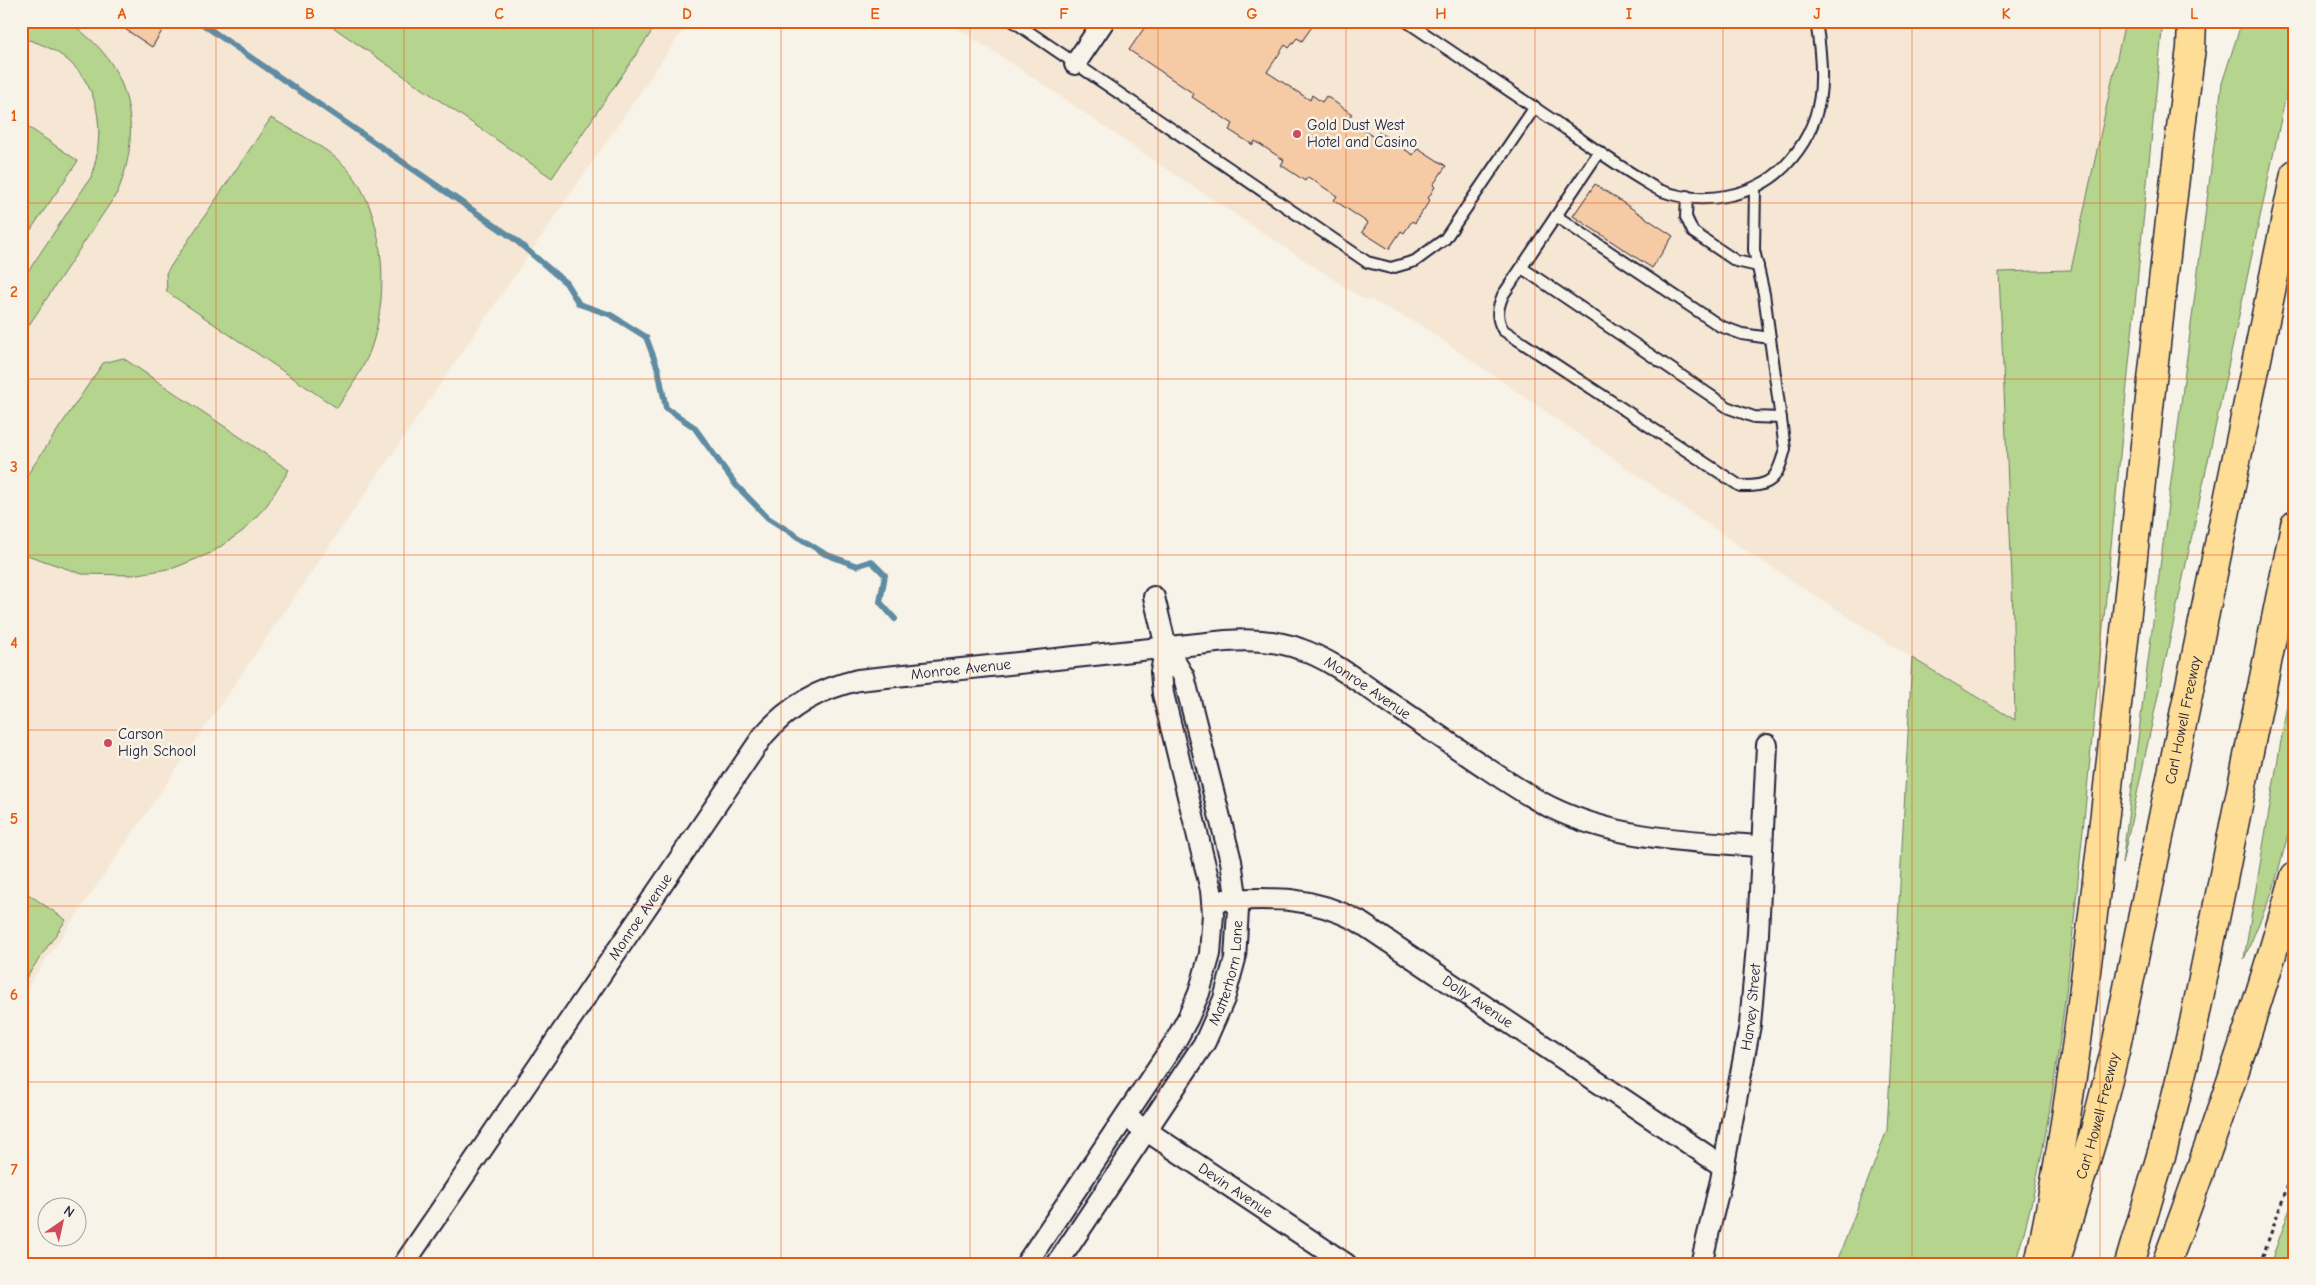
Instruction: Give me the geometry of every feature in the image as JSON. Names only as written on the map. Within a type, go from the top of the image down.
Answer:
[{"type":"highway","points":[[2039,1264],[2064,1135],[2082,1010],[2191,48],[2192,21]]},
{"type":"highway","points":[[2191,48],[2198,21]]},
{"type":"highway","name":"Carl Howell Freeway","points":[[2055,1264],[2087,1159],[2116,1051],[2295,174]]},
{"type":"highway","points":[[2129,1264],[2163,1150],[2192,1027],[2295,525]]},
{"type":"highway","points":[[2166,1264],[2216,1127],[2265,981],[2295,876]]},
{"type":"street","points":[[1075,64],[1104,21]]},
{"type":"street","name":"Matterhorn Lane","points":[[1057,1264],[1196,1057],[1216,1018],[1230,979],[1234,959],[1237,935],[1237,899],[1231,861],[1188,688],[1180,667],[1166,647],[1154,597]]},
{"type":"street","name":"Monroe Avenue","points":[[404,1264],[754,750],[775,723],[787,712],[820,692],[858,680],[1166,647],[1264,640],[1300,649],[1334,665],[1530,796],[1572,817],[1604,828],[1646,837],[1761,846]]},
{"type":"street","name":"Matterhorn Lane","points":[[1026,1264],[1175,1042],[1199,994],[1210,954],[1212,901],[1206,866],[1163,694],[1161,672],[1166,647]]},
{"type":"street","name":"Harvey Street","points":[[1700,1264],[1724,1167],[1750,1025],[1756,970],[1767,745]]},
{"type":"street","name":"Dolly Avenue","points":[[1212,901],[1268,898],[1302,900],[1341,912],[1358,921],[1724,1167]]},
{"type":"street","name":"Devin Avenue","points":[[1125,1116],[1346,1264]]},
{"type":"lane","points":[[1012,21],[1367,262],[1391,268],[1415,261],[1445,239],[1534,107]]},
{"type":"lane","points":[[1406,21],[1599,152],[1661,191],[1687,196],[1727,196],[1755,188],[1778,173],[1795,155],[1809,134],[1819,109],[1822,83],[1821,53],[1816,21]]},
{"type":"lane","points":[[1599,152],[1498,306],[1497,318],[1503,330],[1740,486],[1758,487],[1771,482],[1780,467],[1785,449],[1764,294],[1754,250],[1755,188]]},
{"type":"lane","points":[[1687,196],[1686,217],[1693,232],[1736,261],[1758,266]]},
{"type":"lane","points":[[1556,216],[1720,326],[1742,334],[1770,338]]},
{"type":"lane","points":[[1522,268],[1729,408],[1754,417],[1781,418]]},
{"type":"path","points":[[2260,1264],[2295,1165]]},
{"type":"shaded area","name":"Carson High School","points":[[21,21],[689,21],[21,996]]},
{"type":"shaded area","points":[[946,21],[2125,21],[2071,270],[1999,272],[2012,579],[2015,720],[1912,658],[1748,552],[1419,324],[1371,300],[1363,299]]},
{"type":"green space","points":[[21,21],[64,21],[89,38],[104,54],[116,72],[124,91],[129,111],[130,132],[129,152],[117,193],[21,337],[21,282],[91,177],[97,154],[99,131],[97,110],[90,90],[79,72],[64,58],[45,46],[21,38]]},
{"type":"green space","points":[[324,21],[659,21],[552,178]]},
{"type":"green space","points":[[2125,21],[2163,21],[2071,951],[2050,1109],[2026,1226],[2015,1264],[1836,1264],[1887,1130],[1912,658],[2015,720],[2012,579],[1999,272],[2071,270]]},
{"type":"green space","points":[[2242,21],[2295,21],[2295,53],[2122,864],[2222,83]]},
{"type":"green space","points":[[271,118],[317,144],[339,160],[348,170],[366,198],[378,238],[382,281],[378,323],[373,342],[358,376],[337,408],[167,292],[166,273]]},
{"type":"green space","points":[[21,122],[78,161],[21,244]]},
{"type":"green space","points":[[123,358],[289,470],[267,505],[243,531],[211,553],[174,568],[132,575],[82,574],[27,555],[21,550],[21,484],[103,363]]},
{"type":"green space","points":[[2295,658],[2295,809],[2273,890],[2244,959]]},
{"type":"green space","points":[[21,889],[66,920],[21,985]]},
{"type":"green space","points":[[2295,1195],[2295,1264],[2270,1264]]},
{"type":"building","points":[[113,21],[147,21],[162,31],[152,47]]},
{"type":"building","name":"Gold Dust West Hotel and Casino","points":[[1149,21],[1316,21],[1302,41],[1297,38],[1289,48],[1285,45],[1267,72],[1310,100],[1312,95],[1322,102],[1326,96],[1352,114],[1348,119],[1375,138],[1379,132],[1413,155],[1418,148],[1446,166],[1433,185],[1435,187],[1428,198],[1430,200],[1415,223],[1412,221],[1404,233],[1401,231],[1389,249],[1362,232],[1368,223],[1334,200],[1337,196],[1308,177],[1305,181],[1281,165],[1284,160],[1255,141],[1253,145],[1229,130],[1233,124],[1192,97],[1194,94],[1129,50]]},
{"type":"building","points":[[1595,184],[1673,236],[1652,268],[1573,216]]},
{"type":"waterway","points":[[198,21],[513,238],[566,283],[579,304],[611,315],[646,337],[658,369],[666,408],[694,427],[736,485],[768,518],[825,554],[857,566],[871,561],[885,575],[880,602],[895,619]]},
{"type":"place","name":"Gold Dust West Hotel and Casino","points":[[1297,134]]},
{"type":"place","name":"Carson High School","points":[[108,743]]}]
